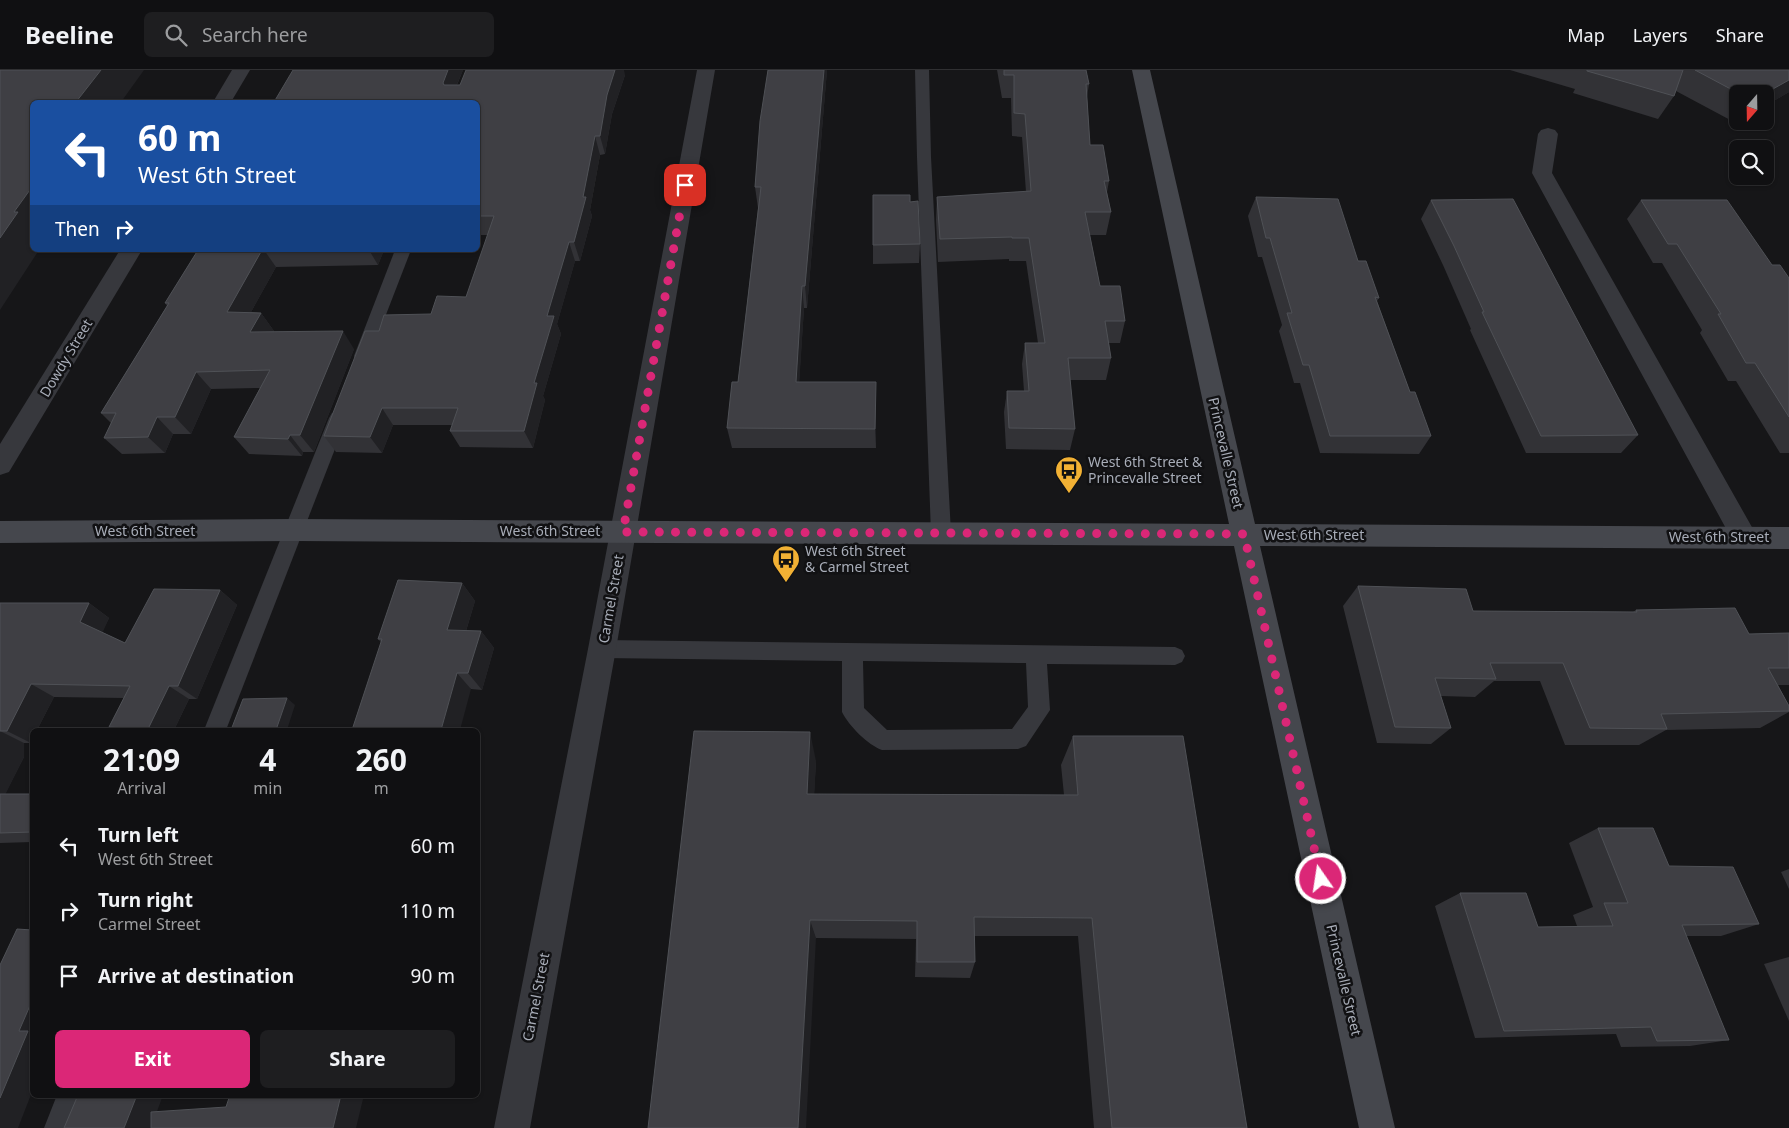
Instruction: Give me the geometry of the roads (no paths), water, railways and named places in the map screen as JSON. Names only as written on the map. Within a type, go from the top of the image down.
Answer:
[{"type":"street","points":[[223,100],[242,70]]},
{"type":"street","name":"Carmel Street","points":[[512,1128],[602,649],[706,70]]},
{"type":"street","name":"Princevalle Street","points":[[1141,70],[1377,1128]]},
{"type":"street","points":[[1548,134],[1542,173],[1744,537]]},
{"type":"street","name":"Dowdy Street","points":[[0,465],[131,252]]},
{"type":"street","name":"West 6th Street","points":[[0,532],[295,530],[1789,538]]},
{"type":"lane","points":[[922,70],[941,533]]},
{"type":"lane","points":[[356,371],[402,252]]},
{"type":"lane","points":[[216,728],[346,399]]},
{"type":"lane","points":[[602,649],[1175,656]]},
{"type":"lane","points":[[852,653],[853,712],[882,740],[1018,739],[1039,710],[1036,655]]},
{"type":"lane","points":[[57,1128],[69,1098]]},
{"type":"place","name":"West 6th Street & Princevalle Street","points":[[1069,494]]},
{"type":"place","name":"West 6th Street & Carmel Street","points":[[786,583]]}]
